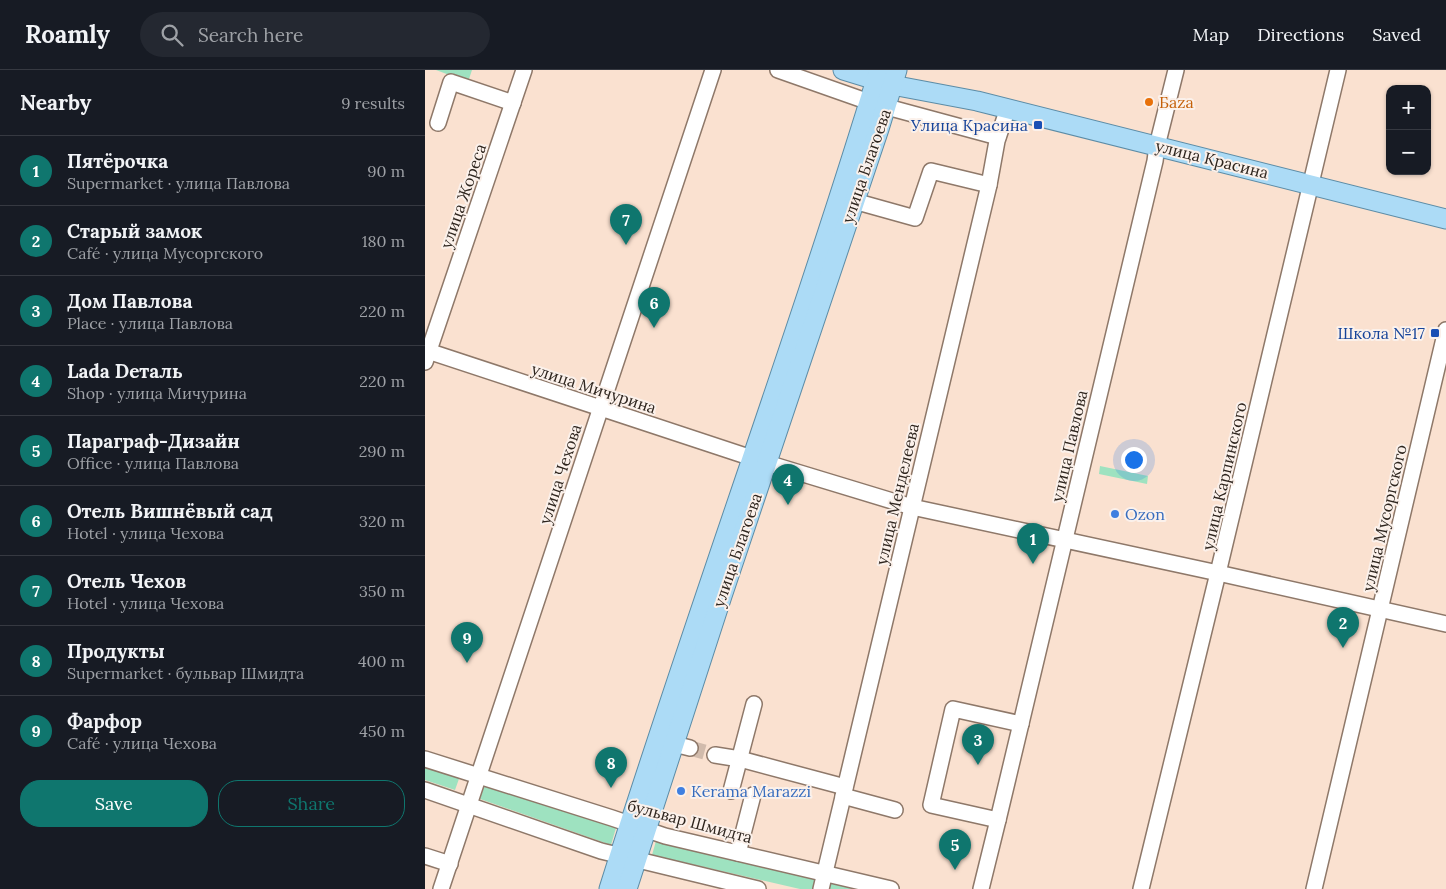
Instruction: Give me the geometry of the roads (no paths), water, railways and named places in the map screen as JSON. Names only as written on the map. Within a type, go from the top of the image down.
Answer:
[{"type":"main road","name":"улица Красина","points":[[843,70],[889,75],[1008,108],[1446,218]]},
{"type":"main road","name":"улица Благоева","points":[[609,889],[628,858],[759,460],[889,75]]},
{"type":"main road","name":"улица Благоева","points":[[638,827],[682,746],[759,460],[854,201],[878,104]]},
{"type":"main road","name":"улица Благоева","points":[[627,889],[628,858]]},
{"type":"street","name":"улица Чехова","points":[[441,889],[713,70]]},
{"type":"street","points":[[778,70],[878,104],[998,137]]},
{"type":"street","name":"улица Павлова","points":[[981,889],[1155,161],[1157,146],[1177,70]]},
{"type":"street","name":"улица Карпинского","points":[[1141,889],[1338,70]]},
{"type":"street","name":"улица Жореса","points":[[426,355],[513,103],[521,71]]},
{"type":"street","points":[[438,123],[451,82],[513,103]]},
{"type":"street","name":"улица Менделеева","points":[[821,889],[989,185],[998,137],[1008,108]]},
{"type":"street","points":[[854,201],[915,218],[931,171],[989,185]]},
{"type":"street","name":"улица Мусоргского","points":[[1314,889],[1446,330]]},
{"type":"street","name":"улица Мичурина","points":[[426,355],[912,506],[1218,572],[1446,624]]},
{"type":"street","points":[[731,791],[754,704]]},
{"type":"street","points":[[998,820],[931,805],[953,709],[1021,724]]},
{"type":"street","points":[[715,755],[740,759],[844,791],[895,810]]},
{"type":"street","name":"бульвар Шмидта","points":[[425,759],[665,836],[891,889]]},
{"type":"street","points":[[425,790],[601,851],[759,889]]},
{"type":"street","points":[[738,853],[753,795]]},
{"type":"street","points":[[425,856],[450,864]]},
{"type":"tunnel","points":[[690,748],[715,755]]},
{"type":"place","name":"Баza","points":[[1149,102]]},
{"type":"place","name":"Улица Красина","points":[[1038,125]]},
{"type":"place","name":"Отель Чехов","points":[[626,245]]},
{"type":"place","name":"Отель Вишнёвый сад","points":[[654,328]]},
{"type":"place","name":"Школа №17","points":[[1435,333]]},
{"type":"place","name":"Lada Dеталь","points":[[788,505]]},
{"type":"place","name":"Ozon","points":[[1115,514]]},
{"type":"place","name":"Пятёрочка","points":[[1033,564]]},
{"type":"place","name":"Старый замок","points":[[1343,648]]},
{"type":"place","name":"Фарфор","points":[[467,663]]},
{"type":"place","name":"Дом Павлова","points":[[978,765]]},
{"type":"place","name":"Продукты","points":[[611,788]]},
{"type":"place","name":"Kerama Marazzi","points":[[681,791]]},
{"type":"place","name":"Параграф-Дизайн","points":[[955,870]]}]
